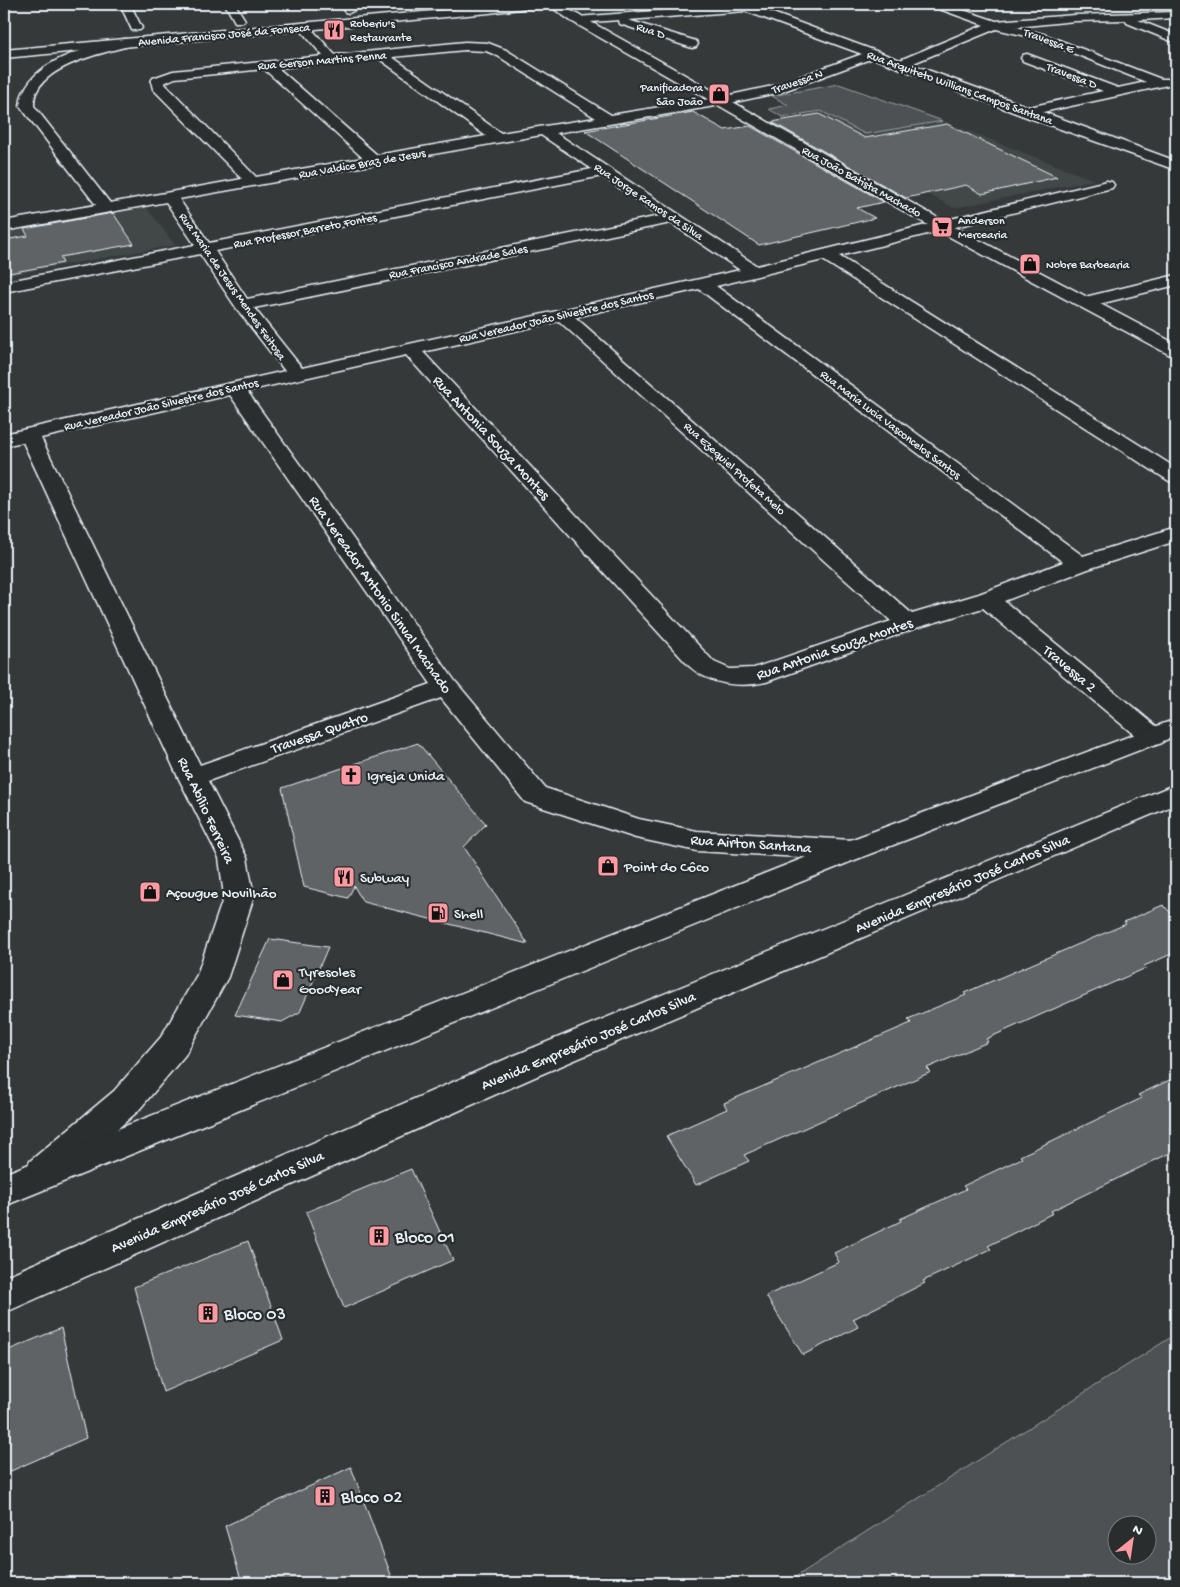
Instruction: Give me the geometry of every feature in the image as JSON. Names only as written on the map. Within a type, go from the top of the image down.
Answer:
[{"type":"street","points":[[106,208],[27,106],[29,92],[36,81],[46,72],[133,32],[126,4]]},
{"type":"street","name":"Avenida Francisco José da Fonseca","points":[[224,21],[244,20],[230,4]]},
{"type":"street","name":"Avenida Francisco José da Fonseca","points":[[4,54],[133,32],[304,27],[534,4]]},
{"type":"street","name":"Rua João Batista Machado","points":[[552,4],[576,20],[942,226],[1176,351]]},
{"type":"street","points":[[489,10],[546,15],[576,20],[790,4]]},
{"type":"street","name":"Travessa E","points":[[935,4],[995,25],[1039,36],[1160,83]]},
{"type":"street","name":"Rua Arquiteto Willians Campos Santana","points":[[745,7],[1176,166]]},
{"type":"street","points":[[331,12],[350,8]]},
{"type":"street","points":[[900,64],[995,25],[1075,18],[1176,15]]},
{"type":"street","name":"Rua D","points":[[611,17],[692,44]]},
{"type":"street","points":[[1120,17],[1176,38]]},
{"type":"street","points":[[304,27],[332,59]]},
{"type":"street","name":"Rua Gerson Martins Penna","points":[[254,182],[158,86],[157,80],[188,73],[465,46],[488,47],[502,52],[609,120]]},
{"type":"street","points":[[382,55],[498,138]]},
{"type":"street","name":"Travessa N","points":[[721,101],[786,87],[871,55]]},
{"type":"street","name":"Travessa D","points":[[1028,58],[1117,92]]},
{"type":"street","points":[[268,66],[374,160]]},
{"type":"street","points":[[1026,112],[1176,80]]},
{"type":"street","name":"Rua Valdice Braz de Jesus","points":[[4,226],[498,138],[544,132],[721,101]]},
{"type":"street","points":[[12,108],[27,106]]},
{"type":"street","name":"Rua Jorge Ramos da Silva","points":[[544,132],[606,171],[672,218],[754,272]]},
{"type":"street","name":"Rua Professor Barreto Fontes","points":[[4,287],[606,171]]},
{"type":"street","name":"Rua Vereador João Silvestre dos Santos","points":[[16,436],[754,272],[1107,185]]},
{"type":"street","name":"Rua Maria de Jesus Mendes Feitosa","points":[[170,197],[244,305],[296,374]]},
{"type":"street","name":"Rua Francisco Andrade Sales","points":[[244,305],[672,218]]},
{"type":"street","points":[[824,254],[1176,477]]},
{"type":"street","points":[[1087,302],[1176,280]]},
{"type":"street","name":"Rua Maria Lucia Vasconcelos Santos","points":[[701,283],[1080,564]]},
{"type":"street","name":"Rua Ezequiel Profeta Melo","points":[[561,314],[908,622]]},
{"type":"street","name":"Rua Antonia Souza Montes","points":[[410,349],[680,641],[706,668],[717,676],[736,678],[757,676],[908,622],[987,599],[1080,564],[1176,534]]},
{"type":"street","name":"Rua Vereador Antonio Sinval Machado","points":[[234,387],[446,687],[535,795]]},
{"type":"street","name":"Rua Abílio Ferreira","points":[[16,436],[233,858],[239,896],[212,977],[173,1046],[126,1100],[36,1177]]},
{"type":"street","name":"Travessa 2","points":[[987,599],[1164,732]]},
{"type":"street","name":"Travessa Quatro","points":[[192,777],[446,687]]},
{"type":"street","points":[[4,1190],[852,850],[1164,732]]},
{"type":"street","name":"Avenida Empresário José Carlos Silva","points":[[4,1295],[525,1066],[1176,793]]},
{"type":"street","name":"Rua Airton Santana","points":[[535,795],[636,828],[696,841],[852,850]]},
{"type":"shaded area","points":[[839,84],[943,121],[865,134],[821,111],[782,117],[769,109],[788,105],[772,96]]},
{"type":"shaded area","points":[[821,111],[866,134],[943,121],[1094,180],[954,208],[782,117]]},
{"type":"shaded area","points":[[144,204],[175,245],[4,276],[4,229]]},
{"type":"shaded area","points":[[1176,1334],[1176,1583],[786,1583]]},
{"type":"building","points":[[693,112],[725,130],[750,126],[884,202],[857,208],[875,218],[759,245],[585,131]]},
{"type":"building","points":[[819,114],[865,138],[947,124],[1057,177],[982,194],[966,185],[906,198],[772,122]]},
{"type":"building","points":[[113,213],[134,244],[60,257],[63,263],[4,274],[4,240],[28,236],[24,229]]},
{"type":"building","points":[[418,743],[486,824],[464,847],[528,944],[363,902],[354,886],[348,898],[304,887],[282,788]]},
{"type":"building","points":[[1163,905],[1176,918],[1176,952],[1144,966],[1146,968],[986,1039],[988,1042],[927,1068],[931,1072],[744,1155],[749,1161],[696,1185],[666,1136],[727,1109],[724,1103],[911,1023],[908,1019],[1126,924],[1124,922]]},
{"type":"building","name":"Tyresoles GoodYear","points":[[270,939],[328,947],[300,1012],[282,1022],[235,1015]]},
{"type":"building","points":[[1176,1077],[1176,1150],[1051,1211],[1053,1213],[988,1246],[991,1249],[923,1281],[925,1283],[853,1319],[858,1327],[803,1355],[766,1296],[839,1262],[834,1253],[901,1221],[900,1219],[966,1189],[963,1186],[1022,1158],[1020,1156],[1142,1098],[1138,1095]]},
{"type":"building","name":"Bloco 01","points":[[411,1169],[453,1260],[344,1308],[306,1212]]},
{"type":"building","name":"Bloco 03","points":[[248,1241],[283,1340],[163,1392],[134,1287]]},
{"type":"building","points":[[61,1328],[86,1438],[4,1474],[4,1352]]},
{"type":"building","name":"Bloco 02","points":[[351,1467],[394,1583],[242,1583],[225,1526]]},
{"type":"place","name":"Roberiu's Restaurante","points":[[334,30]]},
{"type":"place","name":"Panificadora São João","points":[[719,94]]},
{"type":"place","name":"Anderson Mercearia","points":[[942,227]]},
{"type":"place","name":"Nobre Barbearia","points":[[1030,264]]},
{"type":"place","name":"Igreja Unida","points":[[351,775]]},
{"type":"place","name":"Point do Côco","points":[[608,866]]},
{"type":"place","name":"Subway","points":[[344,877]]},
{"type":"place","name":"Açougue Novilhão","points":[[150,892]]},
{"type":"place","name":"Shell","points":[[438,913]]},
{"type":"place","name":"Tyresoles GoodYear","points":[[283,980]]},
{"type":"place","name":"Bloco 01","points":[[379,1236]]},
{"type":"place","name":"Bloco 03","points":[[208,1313]]},
{"type":"place","name":"Bloco 02","points":[[325,1496]]}]
